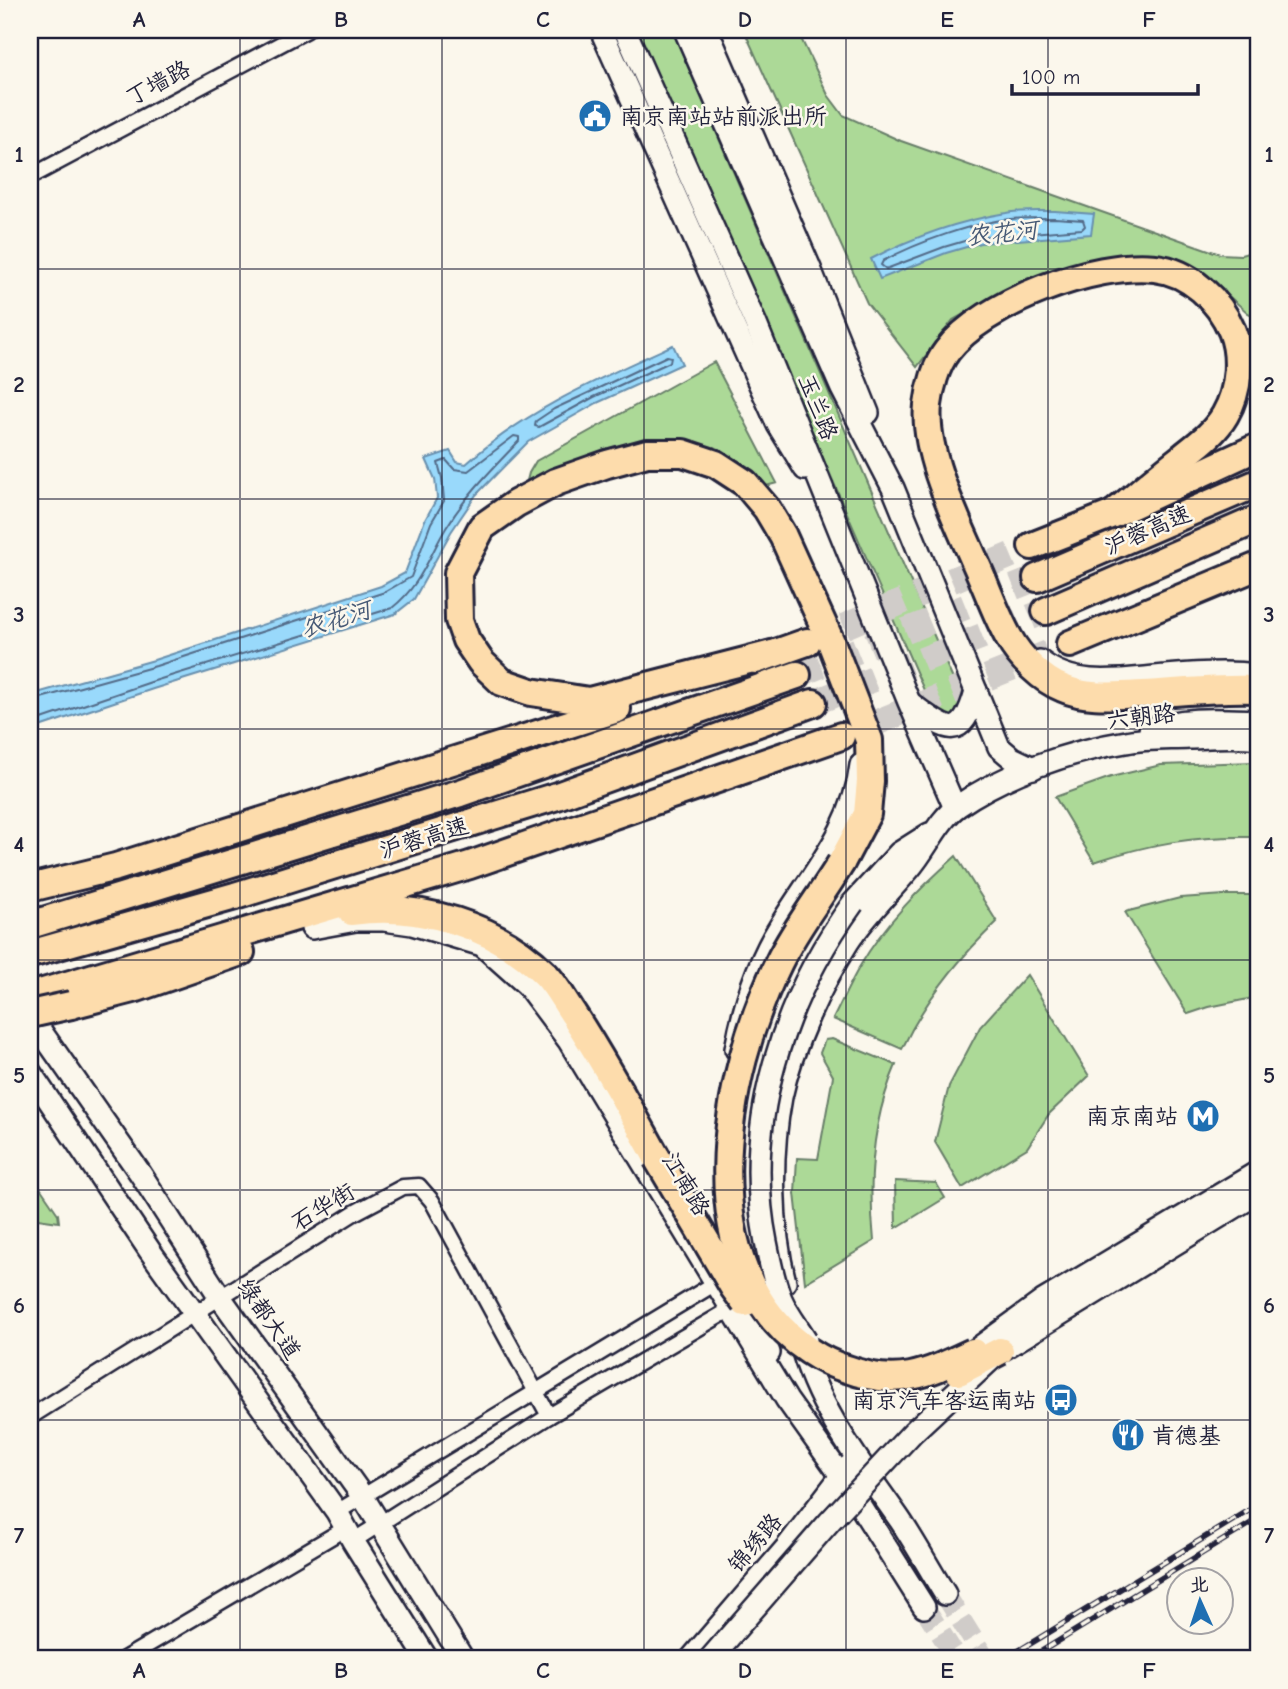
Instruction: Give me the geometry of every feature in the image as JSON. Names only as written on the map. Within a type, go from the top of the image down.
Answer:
[{"type":"highway","points":[[1113,514],[1206,439],[1225,415],[1234,393],[1237,354],[1227,320],[1215,302],[1200,287],[1158,268],[1125,268],[1092,274],[1048,288],[996,310],[964,332],[945,353],[933,381],[928,406],[928,433],[954,514],[986,587],[1009,639],[1031,666],[1062,688],[1100,696],[1258,689]]},
{"type":"highway","points":[[1032,546],[1113,514],[1258,447]]},
{"type":"highway","points":[[772,654],[589,701],[531,692],[502,682],[481,662],[466,640],[459,620],[457,573],[482,527],[516,504],[556,482],[647,453],[683,453],[716,464],[745,483],[767,509],[783,536],[826,630],[869,740],[870,781],[867,814],[841,863],[780,961],[761,1005],[734,1099],[728,1153],[728,1194],[732,1226],[746,1278],[779,1326],[792,1340],[825,1361],[883,1389]]},
{"type":"highway","name":"沪蓉高速","points":[[1037,578],[1258,483]]},
{"type":"highway","name":"沪蓉高速","points":[[1046,611],[1257,520]]},
{"type":"highway","points":[[1070,645],[1258,566]]},
{"type":"highway","points":[[116,867],[640,702],[807,642]]},
{"type":"highway","name":"沪蓉高速","points":[[30,925],[447,797],[797,675]]},
{"type":"highway","name":"沪蓉高速","points":[[30,954],[248,892],[545,800],[813,703]]},
{"type":"highway","points":[[30,1013],[64,997],[470,865],[841,736]]},
{"type":"highway","points":[[30,888],[462,774],[601,743]]},
{"type":"highway","points":[[30,996],[64,997],[137,988],[312,928],[336,914],[371,909],[396,910],[436,916],[458,923],[513,946],[547,976],[603,1061],[734,1288],[770,1334],[812,1370],[833,1380],[866,1388],[922,1386],[1000,1351]]},
{"type":"highway","points":[[825,1361],[867,1376],[887,1379],[936,1370],[973,1352]]},
{"type":"highway","points":[[944,1377],[973,1352]]},
{"type":"main road","points":[[601,30],[778,425],[837,521]]},
{"type":"main road","name":"玉兰路","points":[[625,30],[755,322],[909,702],[955,808]]},
{"type":"main road","name":"玉兰路","points":[[685,30],[842,389],[893,488],[999,747],[1012,758],[1033,768]]},
{"type":"main road","points":[[707,30],[809,266],[865,405],[893,488]]},
{"type":"main road","points":[[986,587],[1012,632],[1031,654],[1050,669],[1076,678],[1105,681],[1182,674],[1258,675]]},
{"type":"main road","points":[[909,702],[939,726],[950,728],[961,724],[970,714],[976,691]]},
{"type":"main road","points":[[787,1399],[745,1290],[726,1252],[716,1205],[723,1116],[744,1006],[754,977],[782,923],[832,847],[857,790],[862,758],[854,700]]},
{"type":"main road","points":[[1127,741],[1158,726],[1205,720],[1258,721]]},
{"type":"main road","name":"六朝路","points":[[955,808],[992,784],[1033,768],[1127,741],[1237,735],[1258,738]]},
{"type":"main road","points":[[945,1594],[818,1393],[805,1359],[781,1268],[774,1191],[776,1135],[781,1097],[801,1037],[828,976],[849,940],[874,907],[911,867],[955,808]]},
{"type":"main road","points":[[825,1361],[782,1301],[772,1273],[757,1182],[766,1093],[791,1014],[822,951],[853,903],[899,853],[940,827]]},
{"type":"main road","name":"江南路","points":[[312,928],[356,920],[412,924],[482,945],[527,985],[569,1041],[714,1284],[787,1399],[842,1477],[924,1607]]},
{"type":"main road","name":"绿都大道","points":[[30,1013],[140,1173],[220,1297],[363,1497],[463,1659]]},
{"type":"main road","points":[[30,1072],[150,1251],[197,1313],[345,1527],[427,1659]]},
{"type":"main road","points":[[973,1352],[1043,1301],[1258,1172]]},
{"type":"main road","points":[[710,1659],[830,1521],[904,1442],[1000,1351],[1258,1193]]},
{"type":"main road","name":"锦绣路","points":[[691,1659],[787,1547],[856,1457]]},
{"type":"street","name":"丁墙路","points":[[30,177],[307,30]]},
{"type":"street","name":"石华街","points":[[30,1417],[354,1213],[403,1187],[419,1186],[432,1201],[549,1416]]},
{"type":"street","points":[[345,1527],[363,1497],[714,1284]]},
{"type":"street","points":[[124,1659],[345,1527],[379,1522],[549,1416],[731,1309]]},
{"type":"green space","points":[[637,30],[672,30],[961,698],[963,703],[953,718],[933,711]]},
{"type":"green space","points":[[744,30],[797,30],[828,95],[843,115],[901,141],[1220,254],[1241,255],[1258,250],[1258,318],[1248,313],[1222,290],[1174,268],[1000,294],[953,320],[917,367],[867,303]]},
{"type":"green space","points":[[714,362],[777,483],[766,486],[735,464],[690,448],[524,492],[529,473],[536,461]]},
{"type":"green space","points":[[1254,762],[1251,837],[1171,842],[1094,862],[1055,797],[1111,777],[1161,765]]},
{"type":"green space","points":[[956,856],[997,922],[944,981],[921,1014],[902,1049],[833,1019],[856,972],[880,935],[916,894]]},
{"type":"green space","points":[[1258,895],[1258,997],[1188,1014],[1125,912],[1180,898]]},
{"type":"green space","points":[[1027,975],[1089,1076],[1049,1114],[1027,1148],[962,1188],[935,1142],[949,1086],[980,1027]]},
{"type":"green space","points":[[832,1039],[896,1065],[882,1107],[874,1152],[874,1241],[805,1283],[795,1193],[797,1158],[818,1159],[833,1076],[820,1053],[825,1040]]},
{"type":"green space","points":[[30,1173],[58,1214],[59,1222],[30,1218]]},
{"type":"green space","points":[[895,1181],[936,1183],[945,1198],[896,1228]]},
{"type":"water","name":"农花河","points":[[1012,212],[1094,214],[1091,234],[980,243],[946,253],[880,279],[871,259],[920,237],[971,220]]},
{"type":"water","name":"农花河","points":[[673,345],[682,364],[597,403],[528,442],[476,495],[451,532],[414,599],[395,614],[30,730],[30,695],[154,660],[381,586],[405,573],[425,520],[437,498],[435,479],[426,459],[450,451],[457,462],[466,464],[513,427],[539,411],[591,383]]},
{"type":"tunnel","points":[[808,642],[1032,546]]},
{"type":"tunnel","points":[[797,675],[1037,578]]},
{"type":"tunnel","points":[[813,703],[1046,611]]},
{"type":"tunnel","points":[[843,736],[1070,644]]},
{"type":"tunnel","points":[[945,1594],[985,1659]]},
{"type":"tunnel","points":[[924,1607],[957,1659]]},
{"type":"railway","points":[[1005,1659],[1258,1505]]},
{"type":"railway","points":[[1029,1659],[1258,1519]]},
{"type":"place","name":"南京南站站前派出所","points":[[595,116]]},
{"type":"place","name":"南京南站","points":[[1203,1116]]},
{"type":"place","name":"南京汽车客运南站","points":[[1061,1400]]},
{"type":"place","name":"肯德基","points":[[1128,1435]]}]
